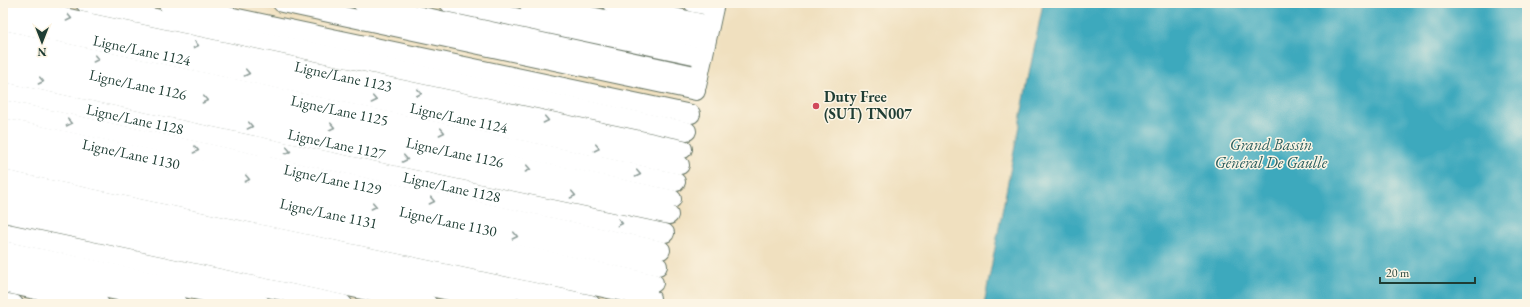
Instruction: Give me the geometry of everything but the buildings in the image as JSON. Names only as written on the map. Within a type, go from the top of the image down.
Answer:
[{"type":"lane","points":[[85,3],[689,123]]},
{"type":"lane","points":[[167,3],[689,123]]},
{"type":"lane","points":[[282,3],[697,83]]},
{"type":"lane","points":[[362,3],[697,83]]},
{"type":"lane","points":[[449,3],[706,41]]},
{"type":"lane","points":[[528,3],[706,41]]},
{"type":"lane","points":[[611,3],[706,41]]},
{"type":"lane","points":[[3,161],[655,280],[714,5],[694,3]]},
{"type":"lane","name":"Ligne/Lane 1123","points":[[3,4],[682,157]]},
{"type":"lane","name":"Ligne/Lane 1124","points":[[3,21],[682,157]]},
{"type":"lane","name":"Ligne/Lane 1125","points":[[3,39],[672,199]]},
{"type":"lane","name":"Ligne/Lane 1126","points":[[3,56],[672,199]]},
{"type":"lane","name":"Ligne/Lane 1127","points":[[3,73],[672,199]]},
{"type":"lane","name":"Ligne/Lane 1128","points":[[3,91],[665,233]]},
{"type":"lane","name":"Ligne/Lane 1129","points":[[3,109],[655,280]]},
{"type":"lane","name":"Ligne/Lane 1130","points":[[3,127],[655,280]]},
{"type":"lane","name":"Ligne/Lane 1131","points":[[3,144],[655,280]]},
{"type":"lane","points":[[3,179],[591,304]]},
{"type":"lane","points":[[3,196],[510,304]]},
{"type":"lane","points":[[3,213],[428,304]]},
{"type":"lane","points":[[3,232],[343,304]]},
{"type":"lane","points":[[3,250],[260,304]]},
{"type":"lane","points":[[3,267],[179,304]]},
{"type":"lane","points":[[3,283],[100,304]]},
{"type":"lane","points":[[3,302],[14,304]]},
{"type":"water","name":"Grand Bassin Général De Gaulle","points":[[1043,3],[1527,3],[1527,304],[984,304]]},
{"type":"place","name":"Duty Free (SUT) TN007","points":[[816,106]]}]
